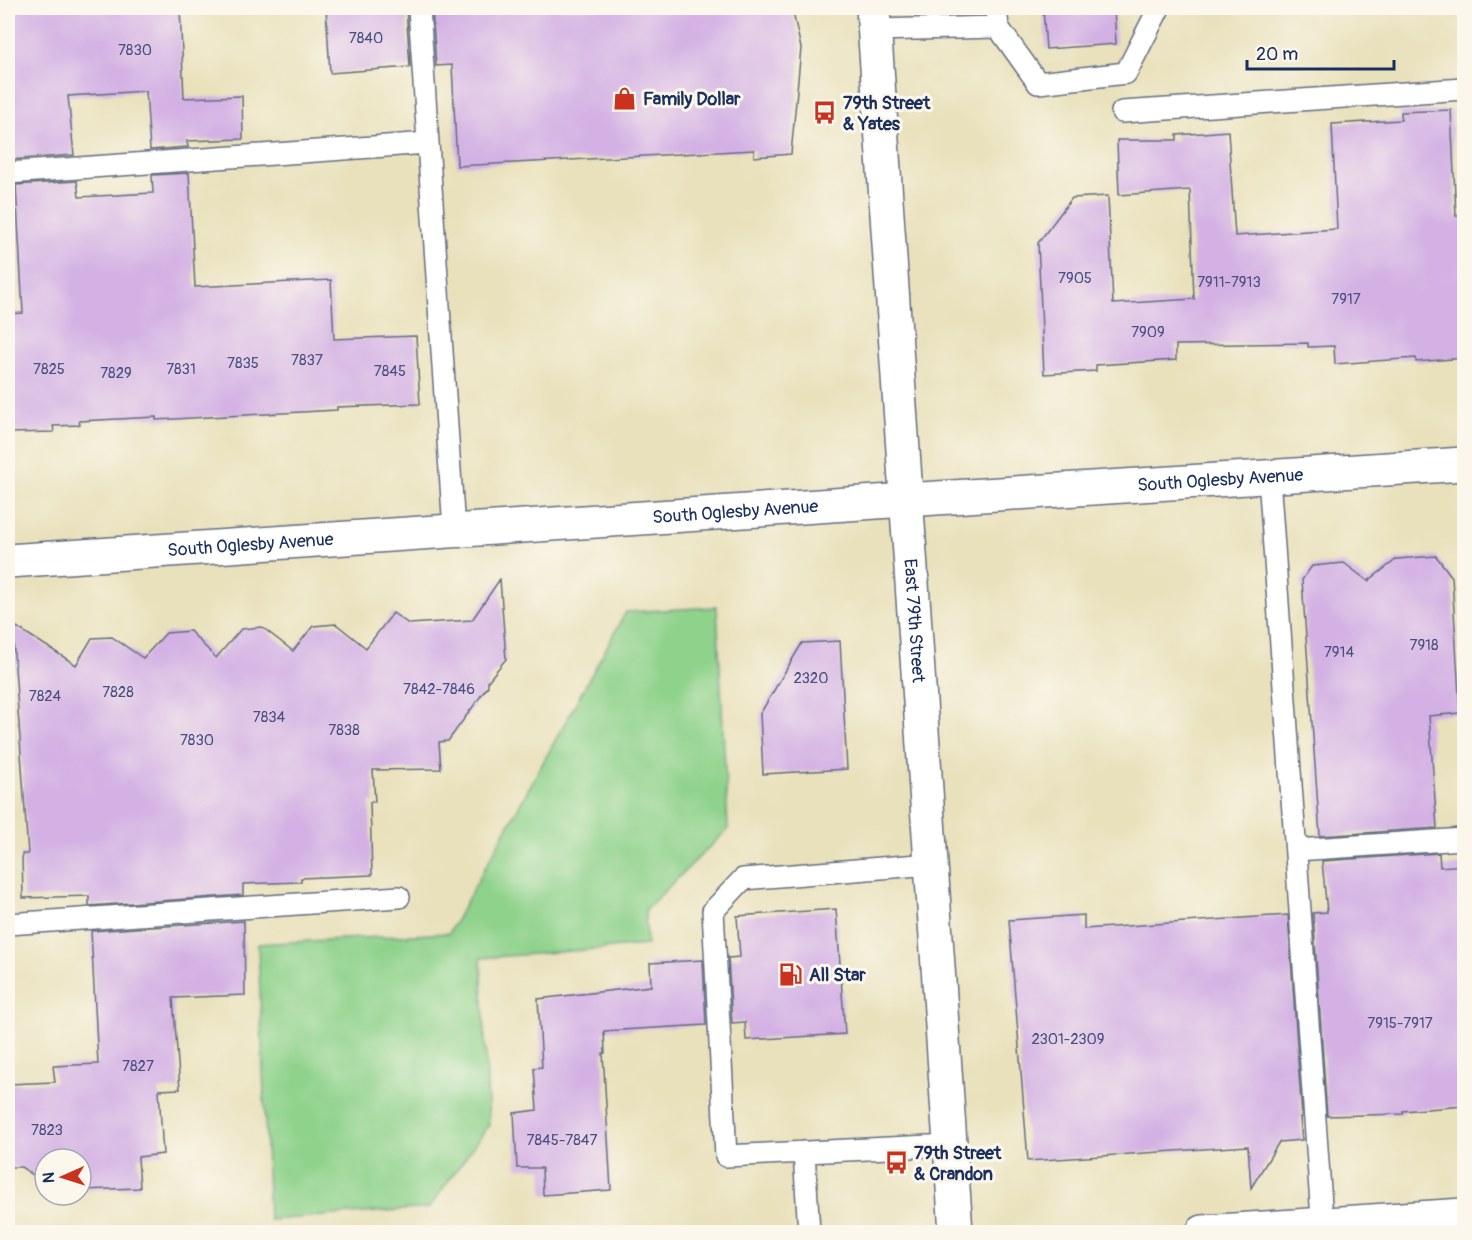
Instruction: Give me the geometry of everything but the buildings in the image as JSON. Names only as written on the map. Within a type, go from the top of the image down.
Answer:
[{"type":"street","name":"East 79th Street","points":[[873,19],[957,1233]]},
{"type":"street","name":"South Oglesby Avenue","points":[[8,561],[1464,464]]},
{"type":"street","points":[[1203,1233],[1323,1229],[1464,1215]]},
{"type":"lane","points":[[419,8],[454,530]]},
{"type":"lane","points":[[873,19],[997,17],[1038,83],[1126,74],[1159,8]]},
{"type":"lane","points":[[1122,112],[1464,89]]},
{"type":"lane","points":[[8,173],[428,142]]},
{"type":"lane","points":[[1269,477],[1323,1229]]},
{"type":"lane","points":[[1296,850],[1464,839]]},
{"type":"lane","points":[[931,864],[743,879],[713,911],[726,1155],[950,1145]]},
{"type":"lane","points":[[8,924],[399,897]]},
{"type":"lane","points":[[804,1152],[809,1233]]},
{"type":"green space","points":[[717,607],[728,829],[645,910],[647,945],[481,958],[489,1125],[429,1208],[269,1220],[258,944],[449,933],[626,612]]},
{"type":"place","name":"Family Dollar","points":[[625,99]]},
{"type":"place","name":"79th Street & Yates","points":[[825,113]]},
{"type":"place","name":"All Star","points":[[791,975]]},
{"type":"place","name":"79th Street & Crandon","points":[[896,1163]]}]
